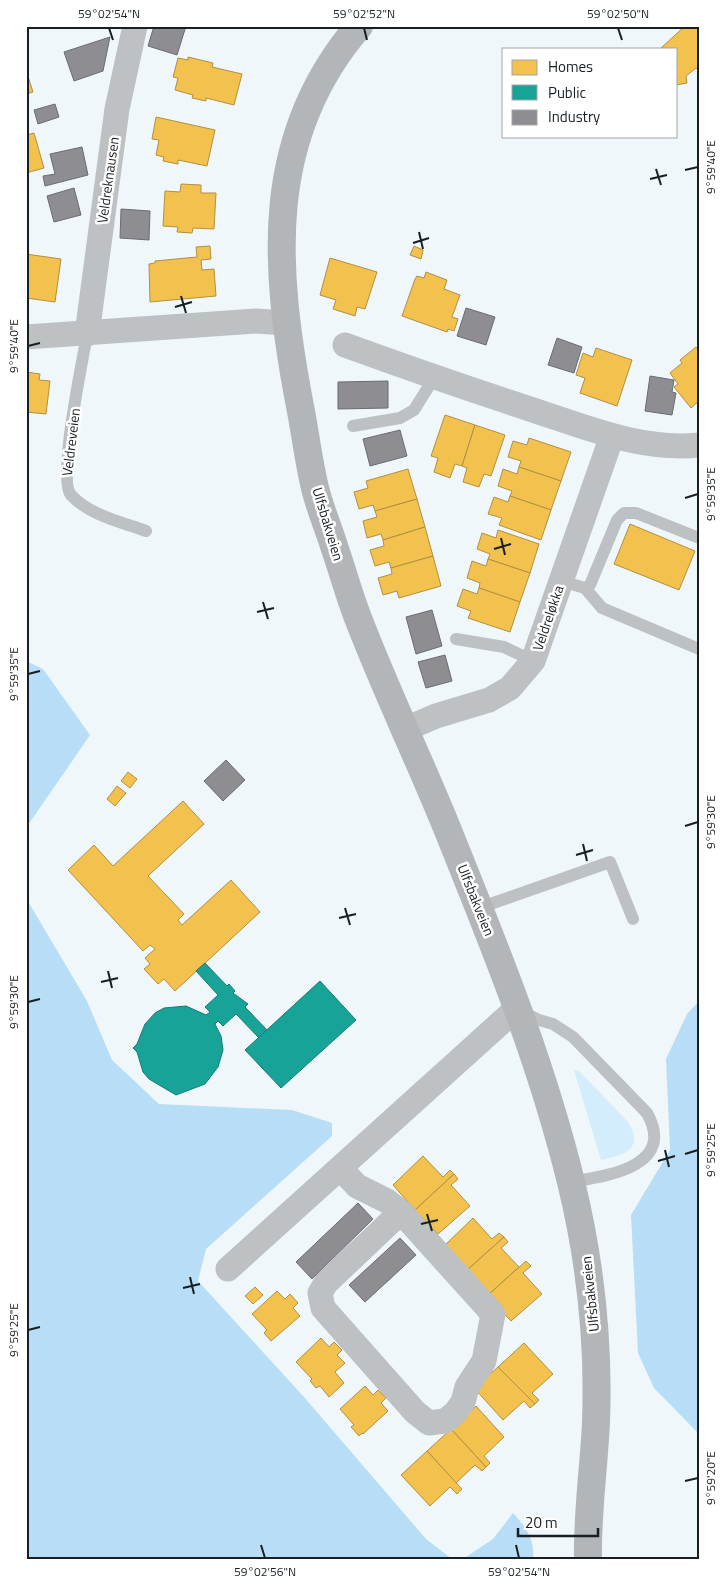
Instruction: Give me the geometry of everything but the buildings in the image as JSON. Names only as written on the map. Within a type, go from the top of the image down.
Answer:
[{"type":"street","name":"Veldreknausen","points":[[87,334],[117,108],[135,26]]},
{"type":"street","name":"Ulfsbakveien","points":[[359,26],[342,45],[318,85],[301,125],[288,173],[281,219],[282,279],[286,323],[316,490],[358,618],[406,729],[479,908],[544,1086],[571,1182],[584,1243],[596,1362],[596,1419],[588,1559]]},
{"type":"street","points":[[26,337],[256,321],[286,323]]},
{"type":"street","points":[[345,345],[434,378],[612,436],[655,445],[699,445]]},
{"type":"street","name":"Veldreløkka","points":[[406,729],[436,716],[488,700],[510,688],[533,661],[612,436]]},
{"type":"street","points":[[228,1269],[341,1170],[516,1009]]},
{"type":"street","points":[[341,1170],[357,1186],[401,1212],[493,1314],[484,1361],[467,1388],[463,1402],[455,1413],[445,1421],[429,1423],[415,1412],[323,1308],[320,1293],[326,1283],[401,1212]]},
{"type":"lane","name":"Veldreveien","points":[[87,334],[67,454],[65,483],[70,494],[93,511],[146,531]]},
{"type":"lane","points":[[353,426],[400,418],[414,410],[434,378]]},
{"type":"lane","points":[[585,588],[594,580],[617,520],[624,513],[636,513],[699,538]]},
{"type":"lane","points":[[560,581],[585,588],[602,608],[699,649]]},
{"type":"lane","points":[[456,639],[504,647],[533,661]]},
{"type":"lane","points":[[479,908],[610,862],[634,920]]},
{"type":"lane","points":[[516,1009],[538,1020],[553,1024],[573,1037],[647,1113],[654,1124],[654,1136],[650,1152],[641,1161],[615,1174],[571,1182]]},
{"type":"shaded area","points":[[26,661],[43,669],[90,735],[26,828]]},
{"type":"shaded area","points":[[26,898],[87,1001],[112,1060],[159,1104],[292,1110],[332,1123],[332,1136],[206,1249],[198,1281],[304,1397],[426,1539],[452,1559],[26,1559]]},
{"type":"shaded area","points":[[699,1001],[699,1434],[654,1388],[638,1353],[631,1215],[670,1150],[666,1059],[687,1014]]},
{"type":"shaded area","points":[[574,1070],[579,1071],[628,1122],[633,1131],[634,1139],[633,1145],[624,1153],[601,1160]]},
{"type":"shaded area","points":[[513,1513],[529,1534],[533,1546],[533,1559],[463,1559],[493,1539]]}]
